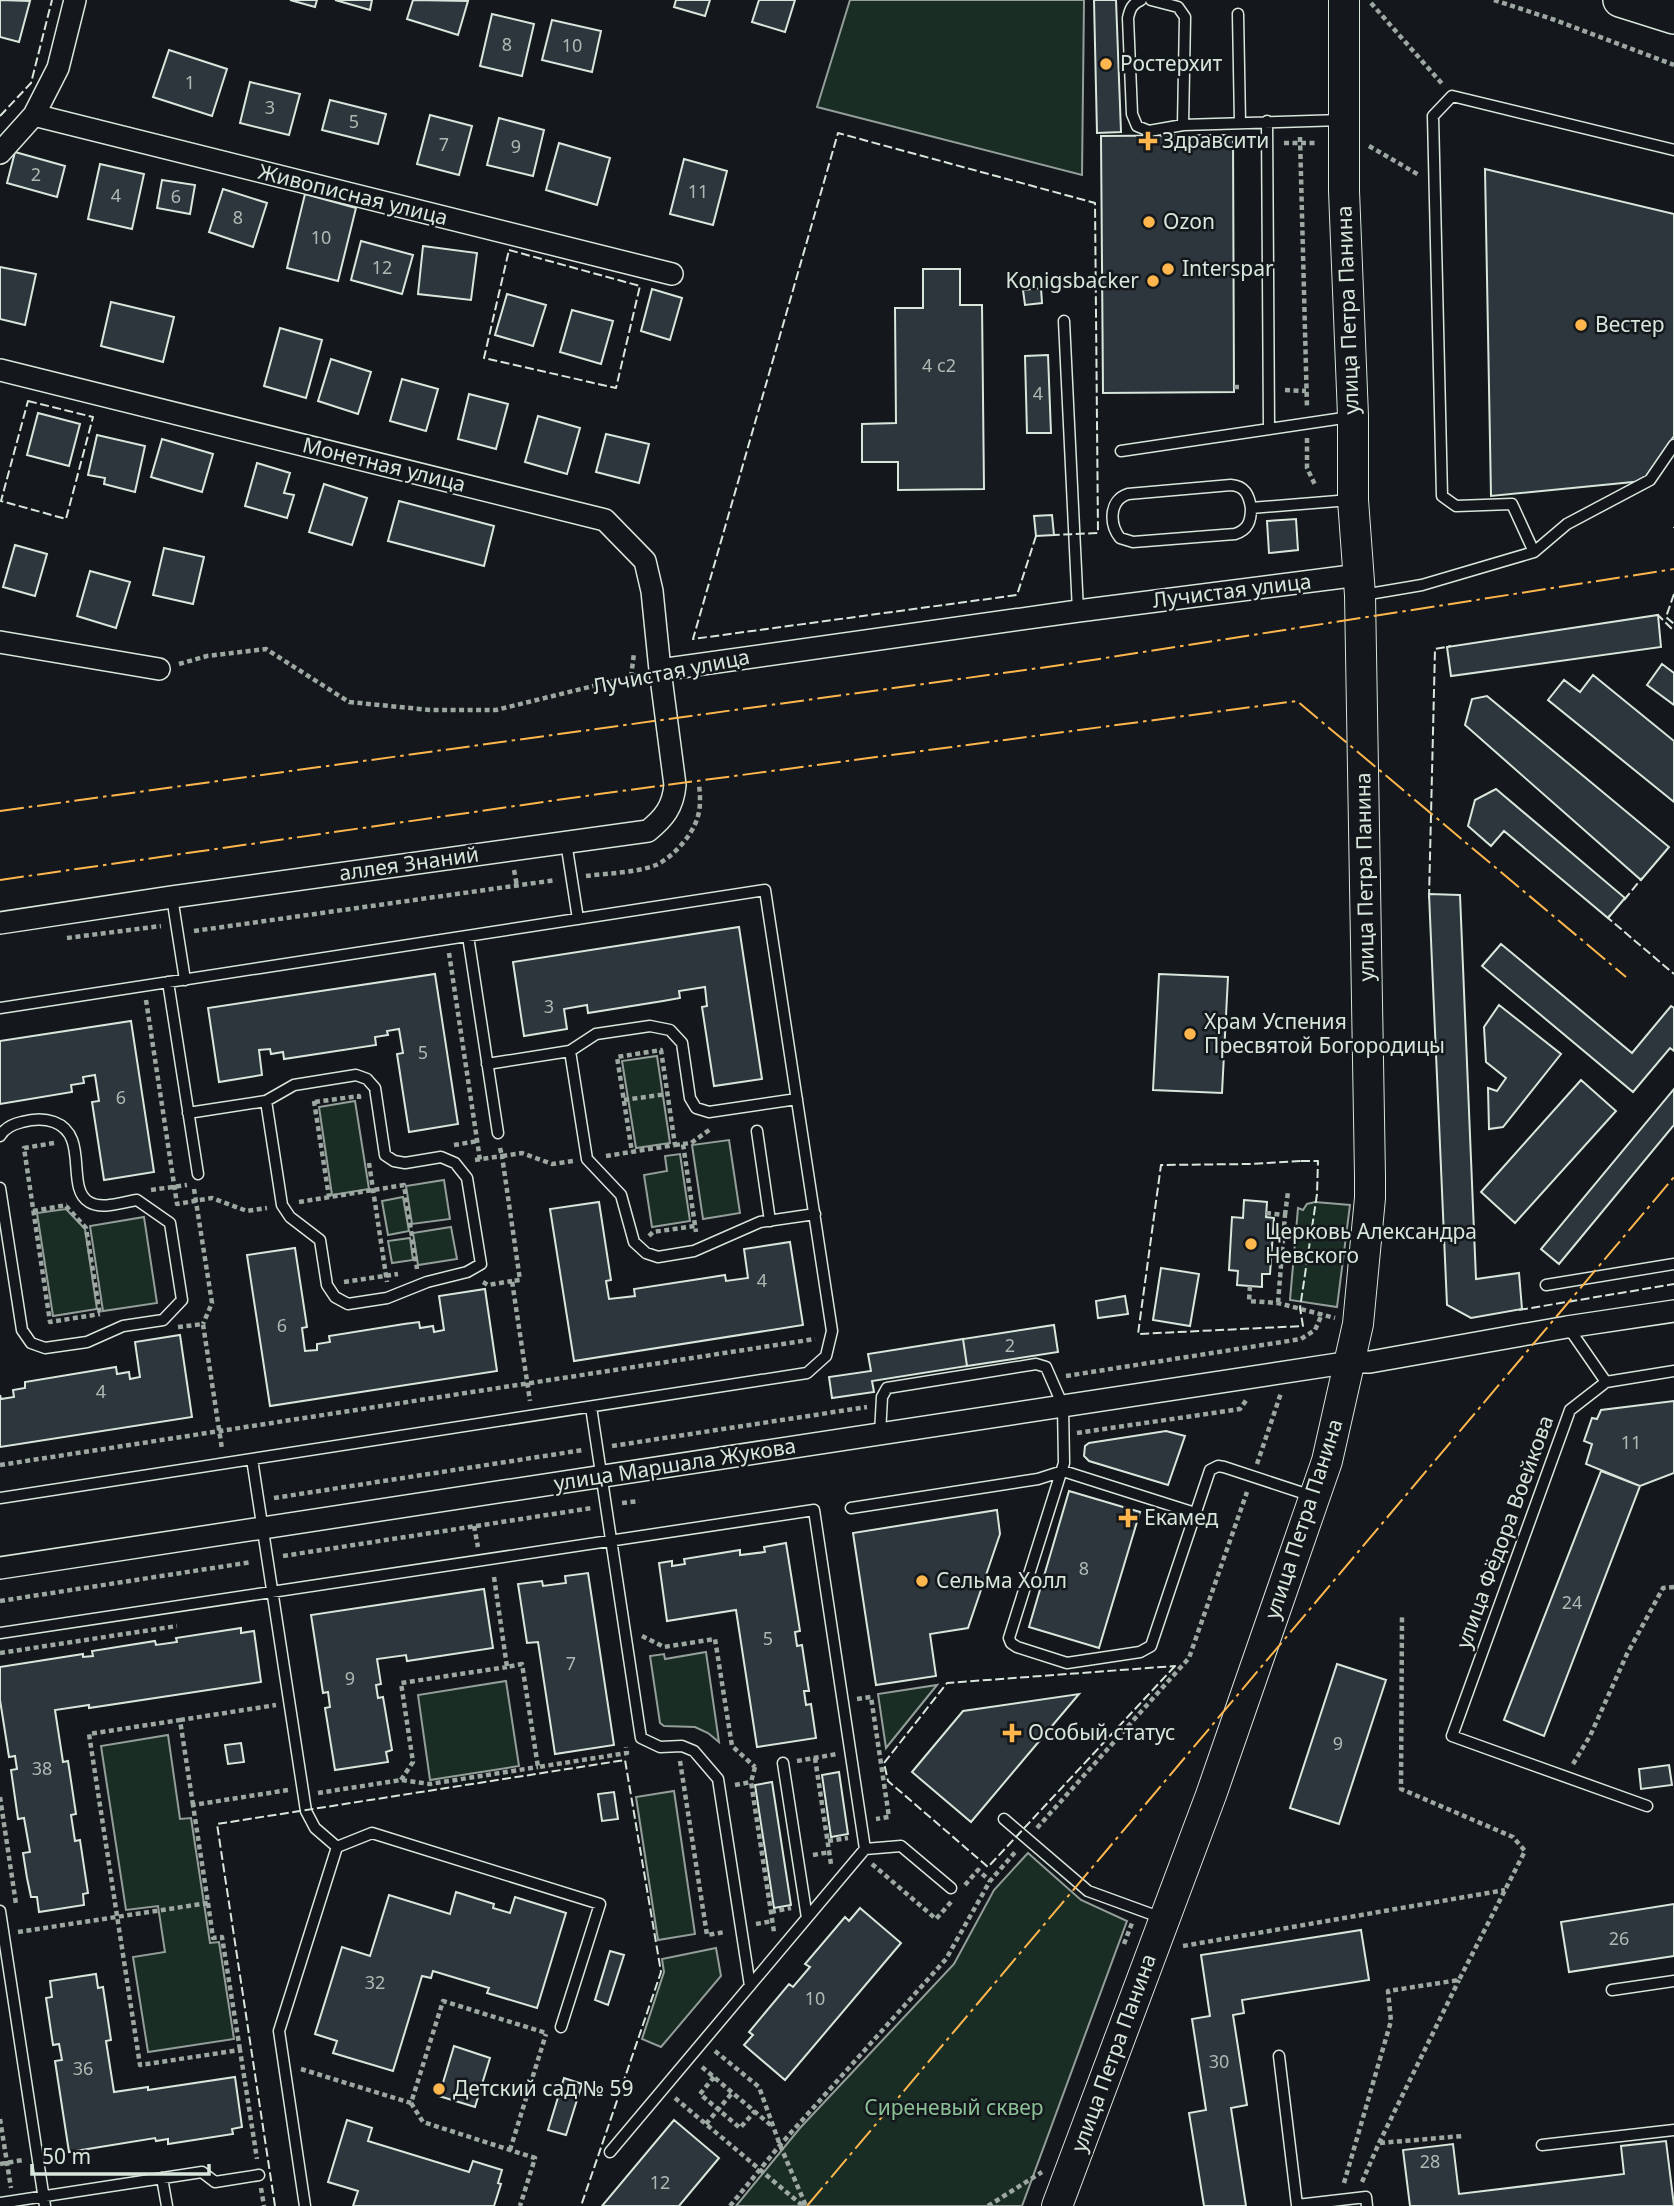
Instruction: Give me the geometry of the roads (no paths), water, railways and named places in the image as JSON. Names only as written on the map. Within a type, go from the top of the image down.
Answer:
[{"type":"main road","points":[[1620,0],[1674,17]]},
{"type":"main road","name":"улица Петра Панина","points":[[1057,2206],[1211,1795],[1327,1461],[1358,1324],[1370,1187],[1359,585],[1353,500],[1353,416],[1344,191],[1344,120],[1356,7]]},
{"type":"street","points":[[0,153],[34,115],[58,68],[75,0]]},
{"type":"street","name":"Живописная улица","points":[[34,115],[672,274]]},
{"type":"street","name":"Монетная улица","points":[[0,370],[604,520],[645,561],[652,591],[660,670]]},
{"type":"street","name":"Лучистая улица","points":[[660,670],[1078,611],[1359,585]]},
{"type":"street","points":[[0,642],[159,669]]},
{"type":"street","name":"аллея Знаний","points":[[0,923],[648,831],[665,817],[674,798],[660,670]]},
{"type":"street","name":"улица Маршала Жукова","points":[[0,1568],[1063,1406],[1276,1382],[1351,1362],[1370,1362],[1674,1311]]},
{"type":"lane","points":[[1140,0],[1129,10],[1128,18],[1133,121],[1143,130],[1183,125],[1344,120]]},
{"type":"lane","points":[[1151,0],[1178,7],[1185,17],[1183,125]]},
{"type":"lane","points":[[1237,14],[1240,123]]},
{"type":"lane","points":[[1534,552],[1512,504],[1456,506],[1442,496],[1433,116],[1452,96],[1674,150]]},
{"type":"lane","points":[[1267,121],[1269,428]]},
{"type":"lane","points":[[1064,321],[1078,611]]},
{"type":"lane","points":[[1121,452],[1353,416]]},
{"type":"lane","points":[[1359,585],[1422,584],[1534,552],[1567,524],[1650,480],[1674,445]]},
{"type":"lane","points":[[1238,486],[1248,494],[1251,508],[1247,527],[1235,534],[1133,542],[1120,538],[1114,526],[1113,506],[1116,500],[1128,494],[1238,486]]},
{"type":"lane","points":[[1251,508],[1353,500]]},
{"type":"lane","points":[[566,842],[578,919]]},
{"type":"lane","points":[[0,1009],[765,890],[832,1336],[826,1356],[807,1373],[0,1498]]},
{"type":"lane","points":[[172,897],[185,980]]},
{"type":"lane","points":[[468,936],[498,1133]]},
{"type":"lane","points":[[168,982],[198,1174]]},
{"type":"lane","points":[[488,1064],[570,1051],[596,1034],[650,1026],[670,1030],[682,1044],[690,1098],[696,1108],[709,1112],[797,1099]]},
{"type":"lane","points":[[570,1051],[587,1159],[621,1195],[634,1242],[646,1254],[658,1256],[699,1249],[760,1222],[815,1214]]},
{"type":"lane","points":[[188,1113],[266,1101],[294,1085],[356,1075],[367,1079],[375,1088],[385,1155],[394,1161],[405,1163],[440,1157],[456,1163],[467,1178],[481,1264],[467,1272],[427,1282],[389,1297],[348,1304],[335,1297],[327,1285],[320,1240],[290,1217],[282,1205],[266,1101]]},
{"type":"lane","points":[[0,1136],[3,1130],[20,1122],[43,1118],[61,1125],[72,1136],[80,1191],[89,1202],[98,1206],[137,1199],[170,1223],[182,1300],[163,1320],[123,1326],[87,1342],[45,1348],[31,1343],[22,1330],[0,1188]]},
{"type":"lane","points":[[757,1131],[770,1221]]},
{"type":"lane","points":[[1546,1285],[1674,1264]]},
{"type":"lane","points":[[1567,1327],[1606,1382]]},
{"type":"lane","points":[[880,1434],[884,1392],[892,1386],[1036,1364],[1046,1367],[1063,1406],[1063,1471],[1009,1638],[1017,1647],[1067,1663],[1140,1652],[1151,1646],[1210,1469],[1224,1467],[1315,1496]]},
{"type":"lane","name":"улица Фёдора Воейкова","points":[[1647,1806],[1452,1736],[1570,1409],[1606,1382],[1674,1371]]},
{"type":"lane","points":[[591,1407],[641,1738],[660,1747],[678,1746],[694,1751],[718,1779],[750,1986]]},
{"type":"lane","points":[[253,1459],[306,1811],[315,1828],[337,1847]]},
{"type":"lane","points":[[851,1508],[1038,1479],[1063,1471],[1195,1513]]},
{"type":"lane","points":[[0,1633],[814,1510],[865,1849]]},
{"type":"lane","points":[[783,1763],[807,1918]]},
{"type":"lane","points":[[1004,1819],[1088,1891],[1164,1919]]},
{"type":"lane","points":[[337,1847],[372,1833],[600,1904],[561,2028]]},
{"type":"lane","points":[[610,2152],[865,1849],[901,1846],[951,1888]]},
{"type":"lane","points":[[305,2206],[278,2031],[337,1847]]},
{"type":"lane","points":[[0,1911],[44,2201]]},
{"type":"lane","points":[[1612,1990],[1674,1981]]},
{"type":"lane","points":[[1279,2056],[1297,2205],[1366,2197],[1367,2206]]},
{"type":"lane","points":[[1542,2145],[1674,2130]]},
{"type":"lane","points":[[0,2203],[44,2201],[202,2172],[215,2182],[259,2175]]},
{"type":"lane","points":[[162,2178],[167,2206]]},
{"type":"place","name":"Ростерхит","points":[[1106,64]]},
{"type":"place","name":"Здравсити","points":[[1148,141]]},
{"type":"place","name":"Ozon","points":[[1149,222]]},
{"type":"place","name":"Interspar","points":[[1168,269]]},
{"type":"place","name":"Konigsbacker","points":[[1153,281]]},
{"type":"place","name":"Вестер","points":[[1581,325]]},
{"type":"place","name":"Храм Успения Пресвятой Богородицы","points":[[1190,1034]]},
{"type":"place","name":"Церковь Александра Невского","points":[[1251,1244]]},
{"type":"place","name":"Екамед","points":[[1128,1518]]},
{"type":"place","name":"Сельма Холл","points":[[922,1581]]},
{"type":"place","name":"Особый статус","points":[[1012,1733]]},
{"type":"place","name":"Детский сад № 59","points":[[439,2089]]},
{"type":"park label","name":"Сиреневый сквер","points":[[954,2108]]}]
